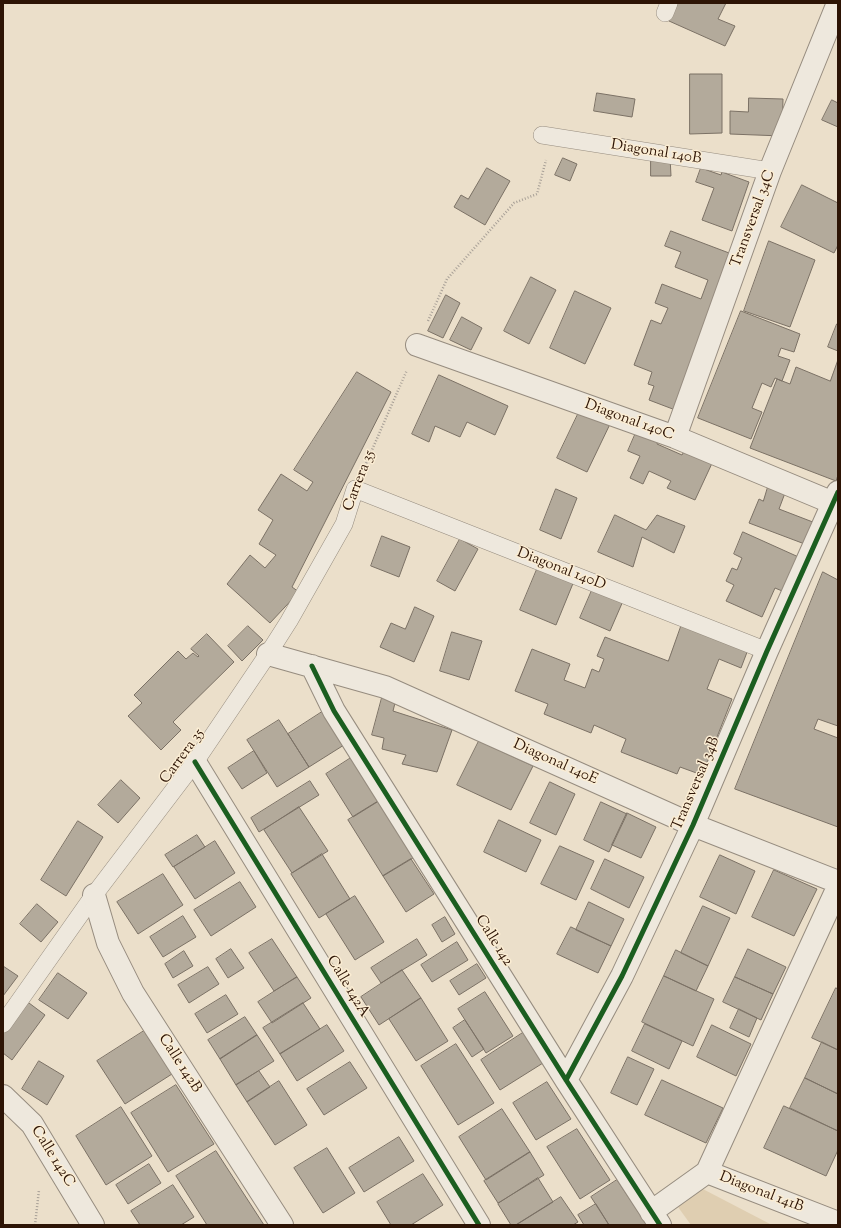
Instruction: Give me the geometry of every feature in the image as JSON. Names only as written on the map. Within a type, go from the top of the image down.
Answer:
[{"type":"street","name":"Transversal 34C","points":[[675,437],[770,171],[838,3]]},
{"type":"street","name":"Diagonal 140C","points":[[418,345],[675,437],[837,500]]},
{"type":"street","name":"Transversal 34B","points":[[566,1080],[622,976],[693,826],[767,651],[837,500]]},
{"type":"street","name":"Diagonal 140E","points":[[268,654],[385,687],[693,826],[838,882]]},
{"type":"street","name":"Calle 142","points":[[312,666],[334,711],[655,1219]]},
{"type":"street","name":"Calle 142A","points":[[196,762],[479,1225]]},
{"type":"street","points":[[655,1219],[707,1172],[838,887]]},
{"type":"street","name":"Calle 142B","points":[[94,895],[108,943],[133,993],[282,1225]]},
{"type":"street","name":"Calle 142C","points":[[3,1096],[32,1124],[93,1225]]},
{"type":"street","name":"Diagonal 141B","points":[[707,1172],[838,1223]]},
{"type":"lane","name":"Diagonal 140B","points":[[547,136],[770,171]]},
{"type":"lane","name":"Diagonal 140D","points":[[355,488],[767,651]]},
{"type":"lane","name":"Carrera 35","points":[[3,1024],[94,895],[196,762],[268,654],[289,621],[344,524],[355,488]]},
{"type":"shaded area","points":[[699,1187],[772,1225],[691,1225],[678,1207]]},
{"type":"building","points":[[678,3],[726,3],[718,19],[735,26],[725,46],[669,21]]},
{"type":"building","points":[[690,74],[722,74],[722,133],[690,134]]},
{"type":"building","points":[[597,93],[635,99],[632,117],[594,111]]},
{"type":"building","points":[[749,98],[783,99],[782,136],[730,134],[730,111],[748,112]]},
{"type":"building","points":[[832,100],[838,103],[838,127],[822,120]]},
{"type":"building","points":[[651,156],[670,157],[671,176],[651,176]]},
{"type":"building","points":[[563,158],[577,164],[570,181],[555,175]]},
{"type":"building","points":[[487,168],[510,181],[485,225],[454,207],[461,195],[468,199]]},
{"type":"building","points":[[701,168],[721,175],[722,172],[749,182],[732,231],[702,220],[714,188],[696,182]]},
{"type":"building","points":[[802,185],[838,203],[838,245],[834,253],[781,227]]},
{"type":"building","points":[[671,231],[737,256],[678,411],[649,400],[654,386],[648,384],[652,372],[634,365],[651,320],[661,324],[668,308],[655,303],[662,284],[701,299],[708,280],[675,267],[681,252],[665,246]]},
{"type":"building","points":[[769,241],[815,260],[790,327],[744,311]]},
{"type":"building","points":[[531,277],[556,290],[529,344],[504,331]]},
{"type":"building","points":[[575,291],[611,308],[585,364],[550,348]]},
{"type":"building","points":[[446,295],[460,303],[443,338],[428,331]]},
{"type":"building","points":[[741,311],[800,334],[794,352],[781,348],[778,356],[790,360],[782,381],[775,378],[771,387],[762,383],[752,408],[762,412],[751,439],[698,418]]},
{"type":"building","points":[[462,317],[482,328],[471,350],[450,340]]},
{"type":"building","points":[[838,324],[838,351],[828,347]]},
{"type":"building","points":[[838,360],[838,475],[836,481],[750,448],[777,379],[790,384],[796,367],[830,381]]},
{"type":"building","points":[[357,372],[391,392],[292,587],[299,592],[270,623],[227,584],[250,555],[265,568],[276,555],[259,544],[273,520],[258,510],[281,474],[307,491],[313,482],[294,470]]},
{"type":"building","points":[[439,375],[508,406],[495,435],[467,422],[460,437],[435,426],[429,442],[412,434]]},
{"type":"building","points":[[581,408],[611,422],[587,472],[557,458]]},
{"type":"building","points":[[638,428],[659,438],[657,444],[682,455],[687,446],[714,459],[695,500],[667,488],[671,481],[649,471],[643,484],[630,478],[640,456],[628,451]]},
{"type":"building","points":[[768,487],[785,493],[779,509],[818,524],[810,546],[749,523],[759,499],[763,501]]},
{"type":"building","points":[[556,489],[577,498],[561,539],[540,530]]},
{"type":"building","points":[[615,515],[646,530],[657,515],[685,526],[674,553],[642,537],[633,567],[598,552]]},
{"type":"building","points":[[743,532],[803,559],[787,593],[775,588],[762,617],[726,601],[734,585],[726,581],[732,568],[737,570],[742,558],[734,554]]},
{"type":"building","points":[[382,536],[410,547],[399,577],[371,566]]},
{"type":"building","points":[[460,539],[478,549],[455,591],[437,581]]},
{"type":"building","points":[[538,567],[574,581],[556,625],[520,610]]},
{"type":"building","points":[[823,572],[838,580],[838,726],[818,719],[814,729],[838,738],[838,827],[735,789]]},
{"type":"building","points":[[593,588],[623,601],[610,631],[580,618]]},
{"type":"building","points":[[415,607],[434,616],[414,662],[380,647],[391,623],[405,629]]},
{"type":"building","points":[[683,621],[749,647],[741,668],[719,659],[707,689],[732,699],[702,775],[680,767],[677,774],[621,752],[626,739],[594,725],[591,733],[544,714],[548,704],[515,691],[532,649],[570,664],[564,680],[585,688],[592,669],[599,672],[604,659],[597,656],[605,637],[668,661]]},
{"type":"building","points":[[248,626],[263,640],[242,661],[228,646]]},
{"type":"building","points":[[452,632],[482,641],[469,680],[440,671]]},
{"type":"building","points":[[207,634],[234,662],[173,722],[181,730],[161,750],[128,716],[142,703],[134,695],[178,651],[186,659],[193,653],[198,657],[199,656],[191,649]]},
{"type":"building","points":[[383,694],[396,699],[393,711],[452,730],[437,772],[402,764],[406,755],[382,749],[384,738],[372,735]]},
{"type":"building","points":[[322,712],[344,745],[309,767],[288,734]]},
{"type":"building","points":[[279,720],[309,767],[277,787],[247,740]]},
{"type":"building","points":[[479,741],[533,766],[511,810],[457,785]]},
{"type":"building","points":[[254,751],[267,773],[242,789],[228,768]]},
{"type":"building","points":[[354,756],[382,799],[353,817],[326,774]]},
{"type":"building","points":[[121,780],[140,798],[118,823],[98,805]]},
{"type":"building","points":[[310,781],[319,795],[259,832],[251,818]]},
{"type":"building","points":[[550,782],[575,794],[556,835],[530,823]]},
{"type":"building","points":[[382,799],[418,855],[383,876],[348,820]]},
{"type":"building","points":[[601,802],[627,814],[609,852],[584,840]]},
{"type":"building","points":[[299,807],[328,851],[292,873],[264,830]]},
{"type":"building","points":[[627,813],[656,827],[641,858],[612,845]]},
{"type":"building","points":[[499,820],[541,840],[526,872],[484,852]]},
{"type":"building","points":[[78,821],[103,837],[66,896],[41,880]]},
{"type":"building","points":[[197,835],[205,847],[173,867],[165,855]]},
{"type":"building","points":[[215,841],[235,873],[195,899],[174,867]]},
{"type":"building","points":[[560,846],[594,861],[576,900],[541,884]]},
{"type":"building","points":[[322,854],[350,899],[319,918],[291,874]]},
{"type":"building","points":[[720,855],[755,871],[736,914],[700,897]]},
{"type":"building","points":[[411,859],[434,894],[406,912],[383,876]]},
{"type":"building","points":[[605,859],[644,877],[629,908],[591,889]]},
{"type":"building","points":[[774,870],[817,889],[794,936],[752,917]]},
{"type":"building","points":[[163,874],[183,905],[138,934],[117,902]]},
{"type":"building","points":[[240,882],[256,907],[211,936],[194,910]]},
{"type":"building","points":[[355,896],[384,942],[355,960],[326,914]]},
{"type":"building","points":[[589,902],[624,919],[611,946],[576,930]]},
{"type":"building","points":[[37,904],[58,922],[41,942],[20,924]]},
{"type":"building","points":[[703,906],[730,918],[708,966],[681,953]]},
{"type":"building","points":[[183,916],[196,937],[163,957],[150,937]]},
{"type":"building","points":[[445,917],[455,934],[442,942],[432,925]]},
{"type":"building","points":[[571,927],[611,946],[598,973],[557,954]]},
{"type":"building","points":[[272,939],[297,977],[274,991],[249,953]]},
{"type":"building","points":[[417,939],[427,955],[381,983],[371,968]]},
{"type":"building","points":[[457,942],[468,960],[432,982],[421,965]]},
{"type":"building","points":[[231,949],[244,968],[228,978],[216,959]]},
{"type":"building","points":[[748,949],[786,967],[773,994],[735,977]]},
{"type":"building","points":[[676,950],[708,966],[696,991],[664,976]]},
{"type":"building","points":[[184,951],[193,966],[173,978],[165,964]]},
{"type":"building","points":[[477,964],[486,978],[459,995],[450,981]]},
{"type":"building","points":[[3,966],[18,976],[3,996]]},
{"type":"building","points":[[208,967],[219,984],[189,1003],[178,985]]},
{"type":"building","points":[[402,970],[421,998],[379,1025],[361,997]]},
{"type":"building","points":[[58,973],[87,993],[68,1019],[39,1000]]},
{"type":"building","points":[[664,976],[714,999],[693,1046],[642,1022]]},
{"type":"building","points":[[297,977],[311,998],[272,1023],[258,1002]]},
{"type":"building","points":[[735,977],[773,994],[761,1020],[723,1002]]},
{"type":"building","points":[[836,988],[838,989],[838,1050],[812,1038]]},
{"type":"building","points":[[485,992],[513,1036],[486,1053],[458,1009]]},
{"type":"building","points":[[226,995],[238,1014],[207,1033],[195,1014]]},
{"type":"building","points":[[421,998],[448,1041],[416,1061],[389,1019]]},
{"type":"building","points":[[25,1000],[45,1015],[12,1060],[3,1053],[3,1031]]},
{"type":"building","points":[[303,1003],[320,1029],[280,1054],[263,1028]]},
{"type":"building","points":[[739,1009],[757,1018],[749,1037],[730,1028]]},
{"type":"building","points":[[245,1017],[257,1035],[220,1059],[208,1040]]},
{"type":"building","points":[[465,1020],[484,1049],[472,1057],[453,1028]]},
{"type":"building","points":[[645,1024],[682,1041],[669,1069],[632,1051]]},
{"type":"building","points":[[327,1025],[344,1051],[297,1081],[280,1054]]},
{"type":"building","points":[[712,1025],[751,1044],[736,1076],[697,1057]]},
{"type":"building","points":[[532,1027],[551,1058],[500,1090],[481,1060]]},
{"type":"building","points":[[144,1031],[172,1074],[125,1104],[97,1061]]},
{"type":"building","points":[[257,1035],[274,1061],[236,1085],[220,1059]]},
{"type":"building","points":[[822,1042],[838,1050],[838,1094],[805,1078]]},
{"type":"building","points":[[456,1044],[494,1103],[458,1125],[421,1066]]},
{"type":"building","points":[[628,1057],[654,1069],[637,1105],[611,1093]]},
{"type":"building","points":[[39,1061],[64,1076],[47,1105],[22,1089]]},
{"type":"building","points":[[350,1062],[367,1088],[324,1115],[307,1089]]},
{"type":"building","points":[[259,1071],[270,1087],[247,1102],[236,1085]]},
{"type":"building","points":[[805,1078],[838,1094],[838,1131],[790,1108]]},
{"type":"building","points":[[662,1080],[723,1108],[706,1143],[645,1115]]},
{"type":"building","points":[[279,1081],[307,1125],[275,1145],[247,1102]]},
{"type":"building","points":[[547,1082],[571,1119],[536,1140],[513,1103]]},
{"type":"building","points":[[176,1085],[214,1144],[168,1172],[131,1113]]},
{"type":"building","points":[[784,1106],[838,1131],[838,1150],[826,1176],[764,1148]]},
{"type":"building","points":[[121,1107],[152,1156],[106,1185],[76,1136]]},
{"type":"building","points":[[502,1109],[530,1152],[486,1180],[459,1137]]},
{"type":"building","points":[[577,1129],[610,1180],[580,1199],[547,1147]]},
{"type":"building","points":[[399,1137],[414,1161],[364,1192],[349,1168]]},
{"type":"building","points":[[327,1148],[355,1193],[323,1213],[294,1168]]},
{"type":"building","points":[[216,1151],[264,1225],[207,1225],[176,1176]]},
{"type":"building","points":[[530,1152],[544,1175],[498,1203],[484,1181]]},
{"type":"building","points":[[149,1164],[161,1183],[128,1204],[116,1185]]},
{"type":"building","points":[[423,1174],[443,1205],[411,1225],[391,1225],[377,1202]]},
{"type":"building","points":[[538,1178],[553,1202],[516,1225],[511,1225],[498,1204]]},
{"type":"building","points":[[617,1180],[647,1225],[609,1225],[591,1197]]},
{"type":"building","points":[[173,1185],[194,1217],[181,1225],[140,1225],[131,1211]]},
{"type":"building","points":[[561,1197],[578,1222],[573,1225],[516,1225]]},
{"type":"building","points":[[596,1204],[609,1225],[584,1225],[578,1215]]},
{"type":"cycle path","points":[[566,1080],[622,976],[693,825],[767,651],[838,492]]},
{"type":"cycle path","points":[[312,666],[334,711],[566,1080],[660,1225]]},
{"type":"cycle path","points":[[195,762],[479,1225]]}]
